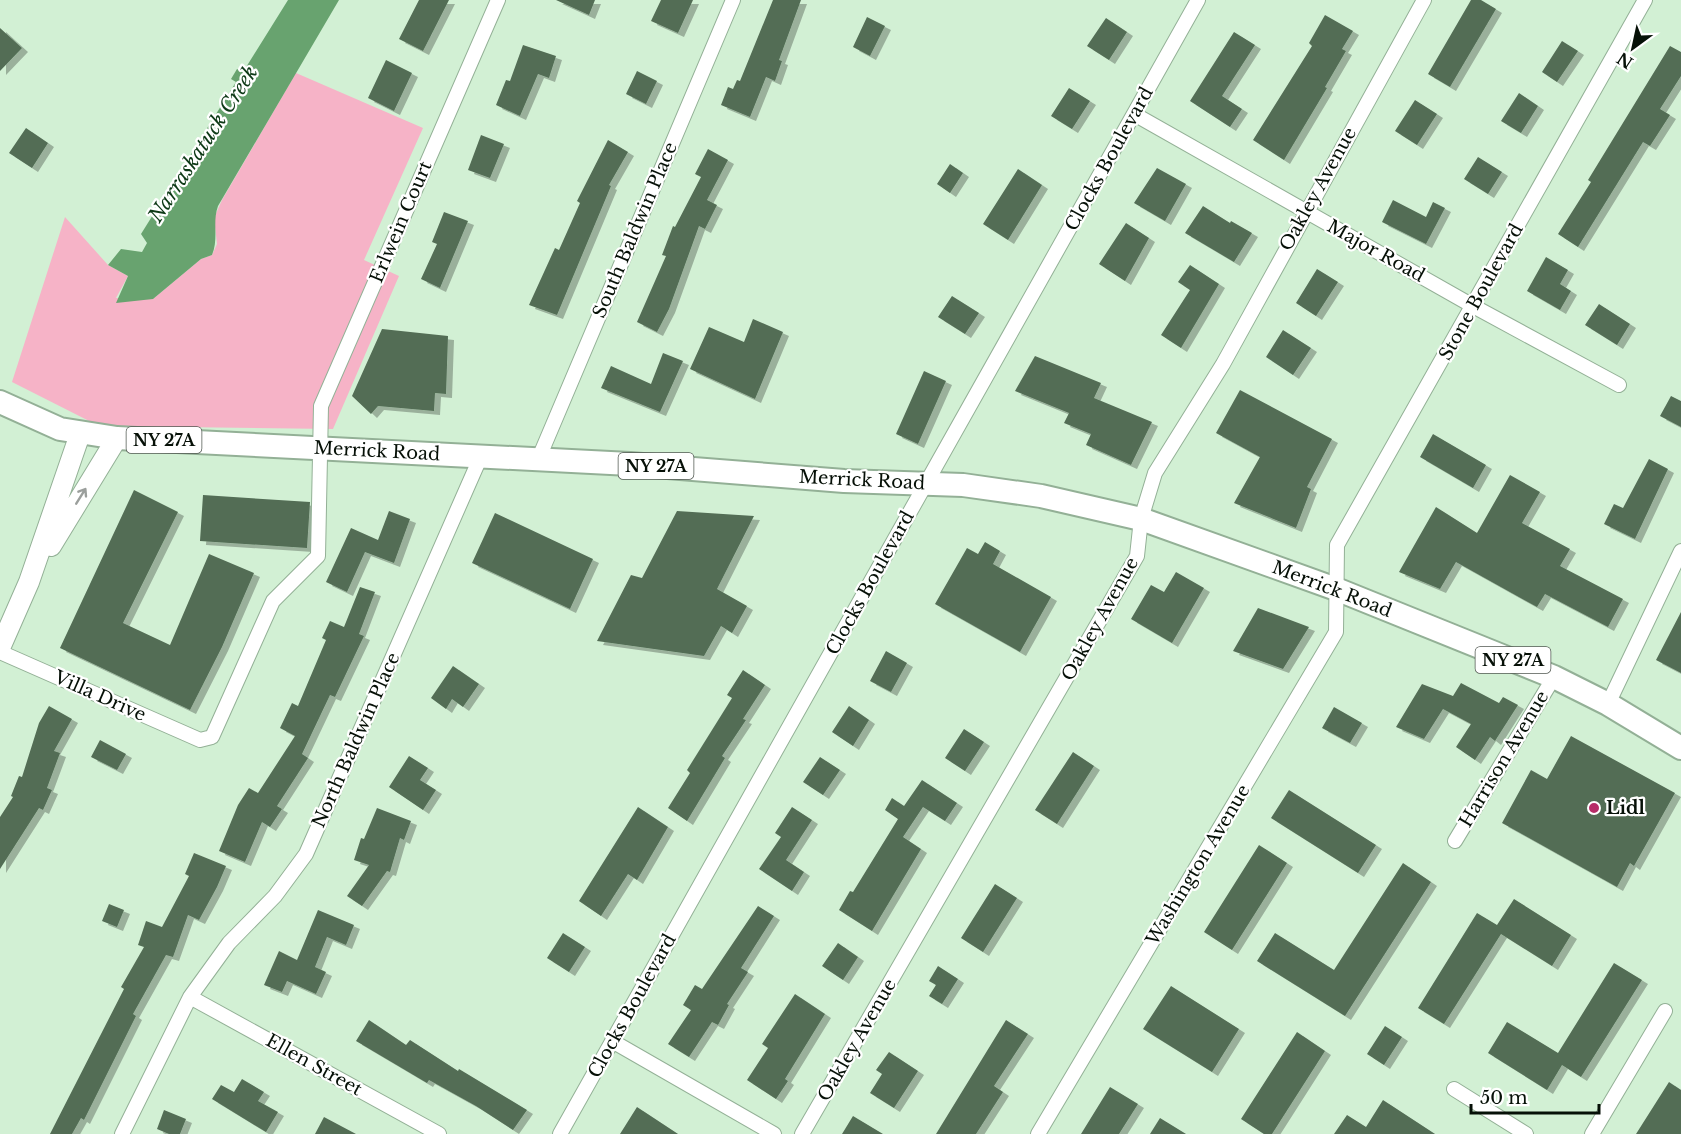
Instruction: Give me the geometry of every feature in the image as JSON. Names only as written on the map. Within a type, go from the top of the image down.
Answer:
[{"type":"main road","name":"Merrick Road","points":[[0,402],[60,429],[80,434],[117,438],[630,464],[844,481],[963,484],[1041,496],[1142,519],[1336,589],[1554,677],[1608,704],[1681,748]]},
{"type":"main road","points":[[0,650],[29,582],[80,434]]},
{"type":"main road","points":[[29,582],[117,438]]},
{"type":"street","name":"Erlwein Court","points":[[322,447],[321,406],[498,0]]},
{"type":"street","name":"South Baldwin Place","points":[[538,460],[733,0]]},
{"type":"street","name":"Clocks Boulevard","points":[[560,1134],[1198,0]]},
{"type":"street","name":"Oakley Avenue","points":[[802,1134],[1137,556],[1142,519],[1155,473],[1223,364],[1424,0]]},
{"type":"street","name":"Stone Boulevard","points":[[1336,589],[1337,545],[1646,0]]},
{"type":"street","name":"Major Road","points":[[1134,114],[1305,212],[1619,386]]},
{"type":"street","name":"Villa Drive","points":[[0,650],[206,739],[273,602],[318,556],[322,447]]},
{"type":"street","name":"North Baldwin Place","points":[[122,1134],[190,997],[229,943],[275,896],[306,854],[481,456]]},
{"type":"street","points":[[1608,704],[1681,551]]},
{"type":"street","name":"Washington Avenue","points":[[1038,1134],[1336,632],[1336,589]]},
{"type":"street","name":"Harrison Avenue","points":[[1455,841],[1554,677]]},
{"type":"street","name":"Ellen Street","points":[[190,997],[439,1134]]},
{"type":"street","points":[[1592,1134],[1665,1011]]},
{"type":"street","points":[[612,1041],[774,1134]]},
{"type":"street","points":[[1454,1089],[1526,1134]]},
{"type":"shaded area","points":[[296,73],[423,128],[364,260],[399,276],[333,429],[99,426],[12,382],[65,217],[108,265],[128,276],[116,298],[153,299],[201,259],[212,255],[217,244],[214,218],[222,200]]},
{"type":"water","name":"Narraskatuck Creek","points":[[288,0],[339,0],[218,206],[212,255],[201,259],[153,299],[116,303],[128,276],[108,265],[121,249],[142,252],[147,243],[141,234],[236,82],[231,79],[237,69],[243,72]]},
{"type":"building","points":[[419,0],[449,0],[423,51],[399,39]]},
{"type":"building","points":[[556,0],[595,0],[589,15]]},
{"type":"building","points":[[661,0],[693,0],[678,33],[651,21]]},
{"type":"building","points":[[773,0],[801,0],[779,60],[782,61],[775,81],[766,77],[750,117],[721,105],[728,87],[733,89],[737,80],[740,81]]},
{"type":"building","points":[[1471,0],[1481,0],[1496,9],[1450,87],[1428,74]]},
{"type":"building","points":[[1325,15],[1353,31],[1342,49],[1346,51],[1325,87],[1327,88],[1284,160],[1253,140],[1312,46],[1309,43]]},
{"type":"building","points":[[867,17],[885,26],[870,56],[853,47]]},
{"type":"building","points":[[1106,18],[1127,32],[1109,60],[1087,46]]},
{"type":"building","points":[[0,28],[22,48],[0,71]]},
{"type":"building","points":[[1234,32],[1255,45],[1222,96],[1242,109],[1230,127],[1190,101]]},
{"type":"building","points":[[1562,41],[1578,51],[1557,82],[1542,72]]},
{"type":"building","points":[[523,45],[556,56],[549,78],[538,74],[520,116],[496,105],[506,80],[510,81]]},
{"type":"building","points":[[1670,46],[1681,52],[1681,76],[1660,109],[1670,115],[1650,146],[1643,142],[1578,247],[1558,234],[1591,182],[1588,180]]},
{"type":"building","points":[[386,60],[412,73],[394,111],[368,98]]},
{"type":"building","points":[[637,71],[657,81],[646,104],[626,94]]},
{"type":"building","points":[[1069,88],[1090,101],[1072,129],[1051,116]]},
{"type":"building","points":[[1519,93],[1538,106],[1521,133],[1501,121]]},
{"type":"building","points":[[1415,100],[1437,114],[1417,145],[1395,131]]},
{"type":"building","points":[[26,128],[48,143],[32,168],[9,153]]},
{"type":"building","points":[[481,135],[504,144],[490,178],[468,170]]},
{"type":"building","points":[[608,140],[628,152],[609,185],[611,186],[557,315],[529,305],[555,248],[559,250],[580,203],[577,201]]},
{"type":"building","points":[[708,149],[728,160],[707,200],[717,205],[705,229],[699,226],[669,309],[657,332],[637,322],[666,256],[662,255],[673,226],[675,227],[701,177],[695,174]]},
{"type":"building","points":[[1478,157],[1502,172],[1488,194],[1464,179]]},
{"type":"building","points":[[950,164],[963,173],[950,193],[937,184]]},
{"type":"building","points":[[1157,168],[1186,184],[1165,221],[1134,203]]},
{"type":"building","points":[[1018,169],[1042,185],[1008,240],[983,224]]},
{"type":"building","points":[[1393,200],[1426,217],[1433,202],[1445,208],[1426,244],[1382,222]]},
{"type":"building","points":[[1203,206],[1230,223],[1231,221],[1252,233],[1234,262],[1185,233]]},
{"type":"building","points":[[444,212],[468,221],[440,288],[421,279],[437,244],[432,242]]},
{"type":"building","points":[[1126,223],[1149,238],[1125,281],[1099,264]]},
{"type":"building","points":[[1546,257],[1568,270],[1560,284],[1571,291],[1560,310],[1527,291]]},
{"type":"building","points":[[1190,265],[1219,284],[1181,348],[1161,335],[1190,290],[1178,282]]},
{"type":"building","points":[[1317,269],[1338,282],[1316,316],[1296,303]]},
{"type":"building","points":[[952,296],[979,313],[965,334],[938,317]]},
{"type":"building","points":[[1599,304],[1630,324],[1617,345],[1585,325]]},
{"type":"building","points":[[753,319],[783,332],[755,399],[690,369],[709,327],[744,342]]},
{"type":"building","points":[[382,329],[448,336],[446,394],[435,393],[434,411],[378,406],[371,414],[352,396]]},
{"type":"building","points":[[1283,330],[1311,348],[1293,375],[1266,357]]},
{"type":"building","points":[[663,353],[683,361],[660,412],[601,388],[611,366],[651,384]]},
{"type":"building","points":[[1035,356],[1101,383],[1094,398],[1152,422],[1131,465],[1086,445],[1091,434],[1064,423],[1069,413],[1015,391]]},
{"type":"building","points":[[924,371],[946,381],[918,444],[896,434]]},
{"type":"building","points":[[1240,390],[1332,439],[1307,487],[1311,489],[1296,528],[1234,503],[1260,457],[1216,433]]},
{"type":"building","points":[[1671,396],[1681,401],[1681,427],[1660,416]]},
{"type":"building","points":[[1433,434],[1486,465],[1473,488],[1420,457]]},
{"type":"building","points":[[1649,459],[1668,469],[1635,539],[1604,524],[1614,504],[1623,508]]},
{"type":"building","points":[[1510,475],[1540,492],[1522,523],[1570,549],[1560,566],[1623,599],[1608,627],[1545,594],[1537,607],[1456,562],[1440,589],[1399,572],[1436,507],[1477,533]]},
{"type":"building","points":[[134,490],[178,512],[123,623],[170,645],[209,554],[254,573],[222,647],[190,710],[60,648]]},
{"type":"building","points":[[203,495],[310,502],[307,548],[200,541]]},
{"type":"building","points":[[389,511],[410,519],[394,563],[365,552],[347,592],[326,582],[351,528],[378,540]]},
{"type":"building","points":[[677,511],[754,516],[717,589],[747,606],[732,633],[721,626],[704,656],[597,641],[631,575],[642,578]]},
{"type":"building","points":[[495,513],[593,559],[570,609],[472,563]]},
{"type":"building","points":[[985,542],[1000,551],[993,564],[1051,597],[1020,652],[935,604],[967,548],[978,554]]},
{"type":"building","points":[[1176,572],[1204,588],[1172,643],[1131,619],[1151,585],[1164,592]]},
{"type":"building","points":[[360,587],[375,592],[359,634],[364,636],[335,697],[330,695],[302,754],[308,758],[277,806],[282,809],[270,827],[262,822],[245,862],[219,851],[238,805],[249,788],[258,793],[295,736],[280,728],[292,703],[298,706],[326,640],[322,638],[330,621],[344,627]]},
{"type":"building","points":[[1258,608],[1309,627],[1283,669],[1233,651]]},
{"type":"building","points":[[1681,612],[1681,673],[1656,660]]},
{"type":"building","points":[[886,651],[907,663],[891,692],[870,681]]},
{"type":"building","points":[[453,666],[479,684],[463,707],[452,699],[446,709],[431,698]]},
{"type":"building","points":[[743,670],[765,685],[743,719],[746,720],[722,756],[725,758],[687,821],[668,808],[690,773],[687,770],[732,698],[727,695]]},
{"type":"building","points":[[1461,683],[1499,703],[1503,697],[1518,705],[1495,741],[1490,737],[1475,760],[1456,747],[1471,724],[1443,709],[1424,739],[1396,727],[1422,684],[1453,696]]},
{"type":"building","points":[[49,706],[72,719],[54,751],[60,753],[47,788],[52,790],[43,810],[39,808],[0,869],[0,817],[13,797],[11,796],[19,776],[22,777],[39,723]]},
{"type":"building","points":[[849,706],[869,720],[853,746],[832,732]]},
{"type":"building","points":[[1334,707],[1362,723],[1350,743],[1322,728]]},
{"type":"building","points":[[964,729],[984,742],[965,771],[945,758]]},
{"type":"building","points":[[1571,736],[1675,793],[1634,866],[1630,863],[1617,887],[1502,823],[1531,770],[1547,779]]},
{"type":"building","points":[[100,740],[126,754],[117,770],[91,757]]},
{"type":"building","points":[[1073,752],[1094,766],[1057,824],[1035,810]]},
{"type":"building","points":[[409,756],[428,768],[420,780],[436,790],[423,810],[389,787]]},
{"type":"building","points":[[820,757],[840,770],[823,795],[803,782]]},
{"type":"building","points":[[922,780],[957,803],[945,821],[923,807],[903,837],[921,849],[872,931],[839,910],[850,891],[853,892],[898,819],[885,810],[892,798],[904,806]]},
{"type":"building","points":[[1289,790],[1376,845],[1358,873],[1271,818]]},
{"type":"building","points":[[638,807],[668,827],[637,880],[628,874],[601,916],[579,901]]},
{"type":"building","points":[[792,807],[812,820],[786,860],[804,872],[792,891],[759,869],[781,837],[775,833]]},
{"type":"building","points":[[377,808],[411,821],[404,840],[400,838],[390,872],[387,871],[362,906],[347,896],[369,865],[354,860],[361,838],[364,839]]},
{"type":"building","points":[[1259,845],[1287,863],[1232,950],[1204,932]]},
{"type":"building","points":[[194,853],[226,866],[217,887],[199,920],[188,915],[173,957],[166,955],[133,1014],[136,1016],[84,1120],[81,1118],[72,1134],[50,1134],[124,989],[121,987],[144,947],[138,945],[146,921],[162,927],[189,876],[185,874]]},
{"type":"building","points":[[1403,863],[1431,882],[1345,1016],[1257,961],[1275,933],[1334,970]]},
{"type":"building","points":[[995,884],[1017,898],[983,952],[961,938]]},
{"type":"building","points":[[1514,899],[1571,935],[1552,966],[1501,934],[1444,1024],[1418,1008],[1477,913],[1497,925]]},
{"type":"building","points":[[109,904],[124,910],[117,927],[102,921]]},
{"type":"building","points":[[758,906],[774,916],[741,968],[748,972],[727,1004],[729,1005],[718,1025],[712,1022],[689,1057],[668,1044],[691,1010],[683,1005],[695,985],[702,989]]},
{"type":"building","points":[[318,910],[354,925],[346,945],[327,937],[315,967],[326,972],[316,994],[287,981],[282,992],[264,985],[279,951],[297,960]]},
{"type":"building","points":[[563,933],[585,947],[569,972],[547,958]]},
{"type":"building","points":[[838,943],[858,957],[843,980],[822,966]]},
{"type":"building","points":[[1614,963],[1642,980],[1581,1077],[1562,1065],[1547,1090],[1488,1053],[1507,1022],[1558,1053]]},
{"type":"building","points":[[938,966],[958,979],[942,1004],[929,996],[936,985],[929,981]]},
{"type":"building","points":[[1171,986],[1239,1029],[1212,1072],[1143,1029]]},
{"type":"building","points":[[795,994],[825,1014],[785,1079],[788,1081],[776,1099],[747,1080],[768,1048],[762,1044]]},
{"type":"building","points":[[369,1020],[406,1045],[410,1040],[458,1071],[459,1069],[527,1110],[513,1130],[429,1080],[427,1083],[356,1041]]},
{"type":"building","points":[[1006,1020],[1028,1034],[994,1086],[1003,1092],[976,1134],[936,1134]]},
{"type":"building","points":[[1385,1026],[1402,1037],[1384,1065],[1367,1054]]},
{"type":"building","points":[[1297,1032],[1325,1051],[1272,1134],[1264,1134],[1241,1119]]},
{"type":"building","points":[[889,1052],[918,1071],[894,1108],[870,1093],[882,1074],[876,1070]]},
{"type":"building","points":[[242,1079],[264,1092],[258,1101],[278,1112],[266,1132],[212,1099],[221,1085],[234,1092]]},
{"type":"building","points":[[1669,1082],[1681,1090],[1681,1134],[1636,1134]]},
{"type":"building","points":[[1110,1087],[1138,1104],[1119,1134],[1081,1134]]},
{"type":"building","points":[[1383,1100],[1435,1134],[1334,1134],[1347,1115],[1366,1127]]},
{"type":"building","points":[[637,1107],[678,1134],[620,1134]]},
{"type":"building","points":[[164,1110],[186,1119],[180,1134],[169,1134],[157,1129]]},
{"type":"building","points":[[853,1116],[883,1134],[842,1134]]},
{"type":"building","points":[[324,1117],[356,1134],[315,1134]]},
{"type":"building","points":[[1160,1118],[1186,1134],[1150,1134]]},
{"type":"place","name":"Lidl","points":[[1594,808]]}]
